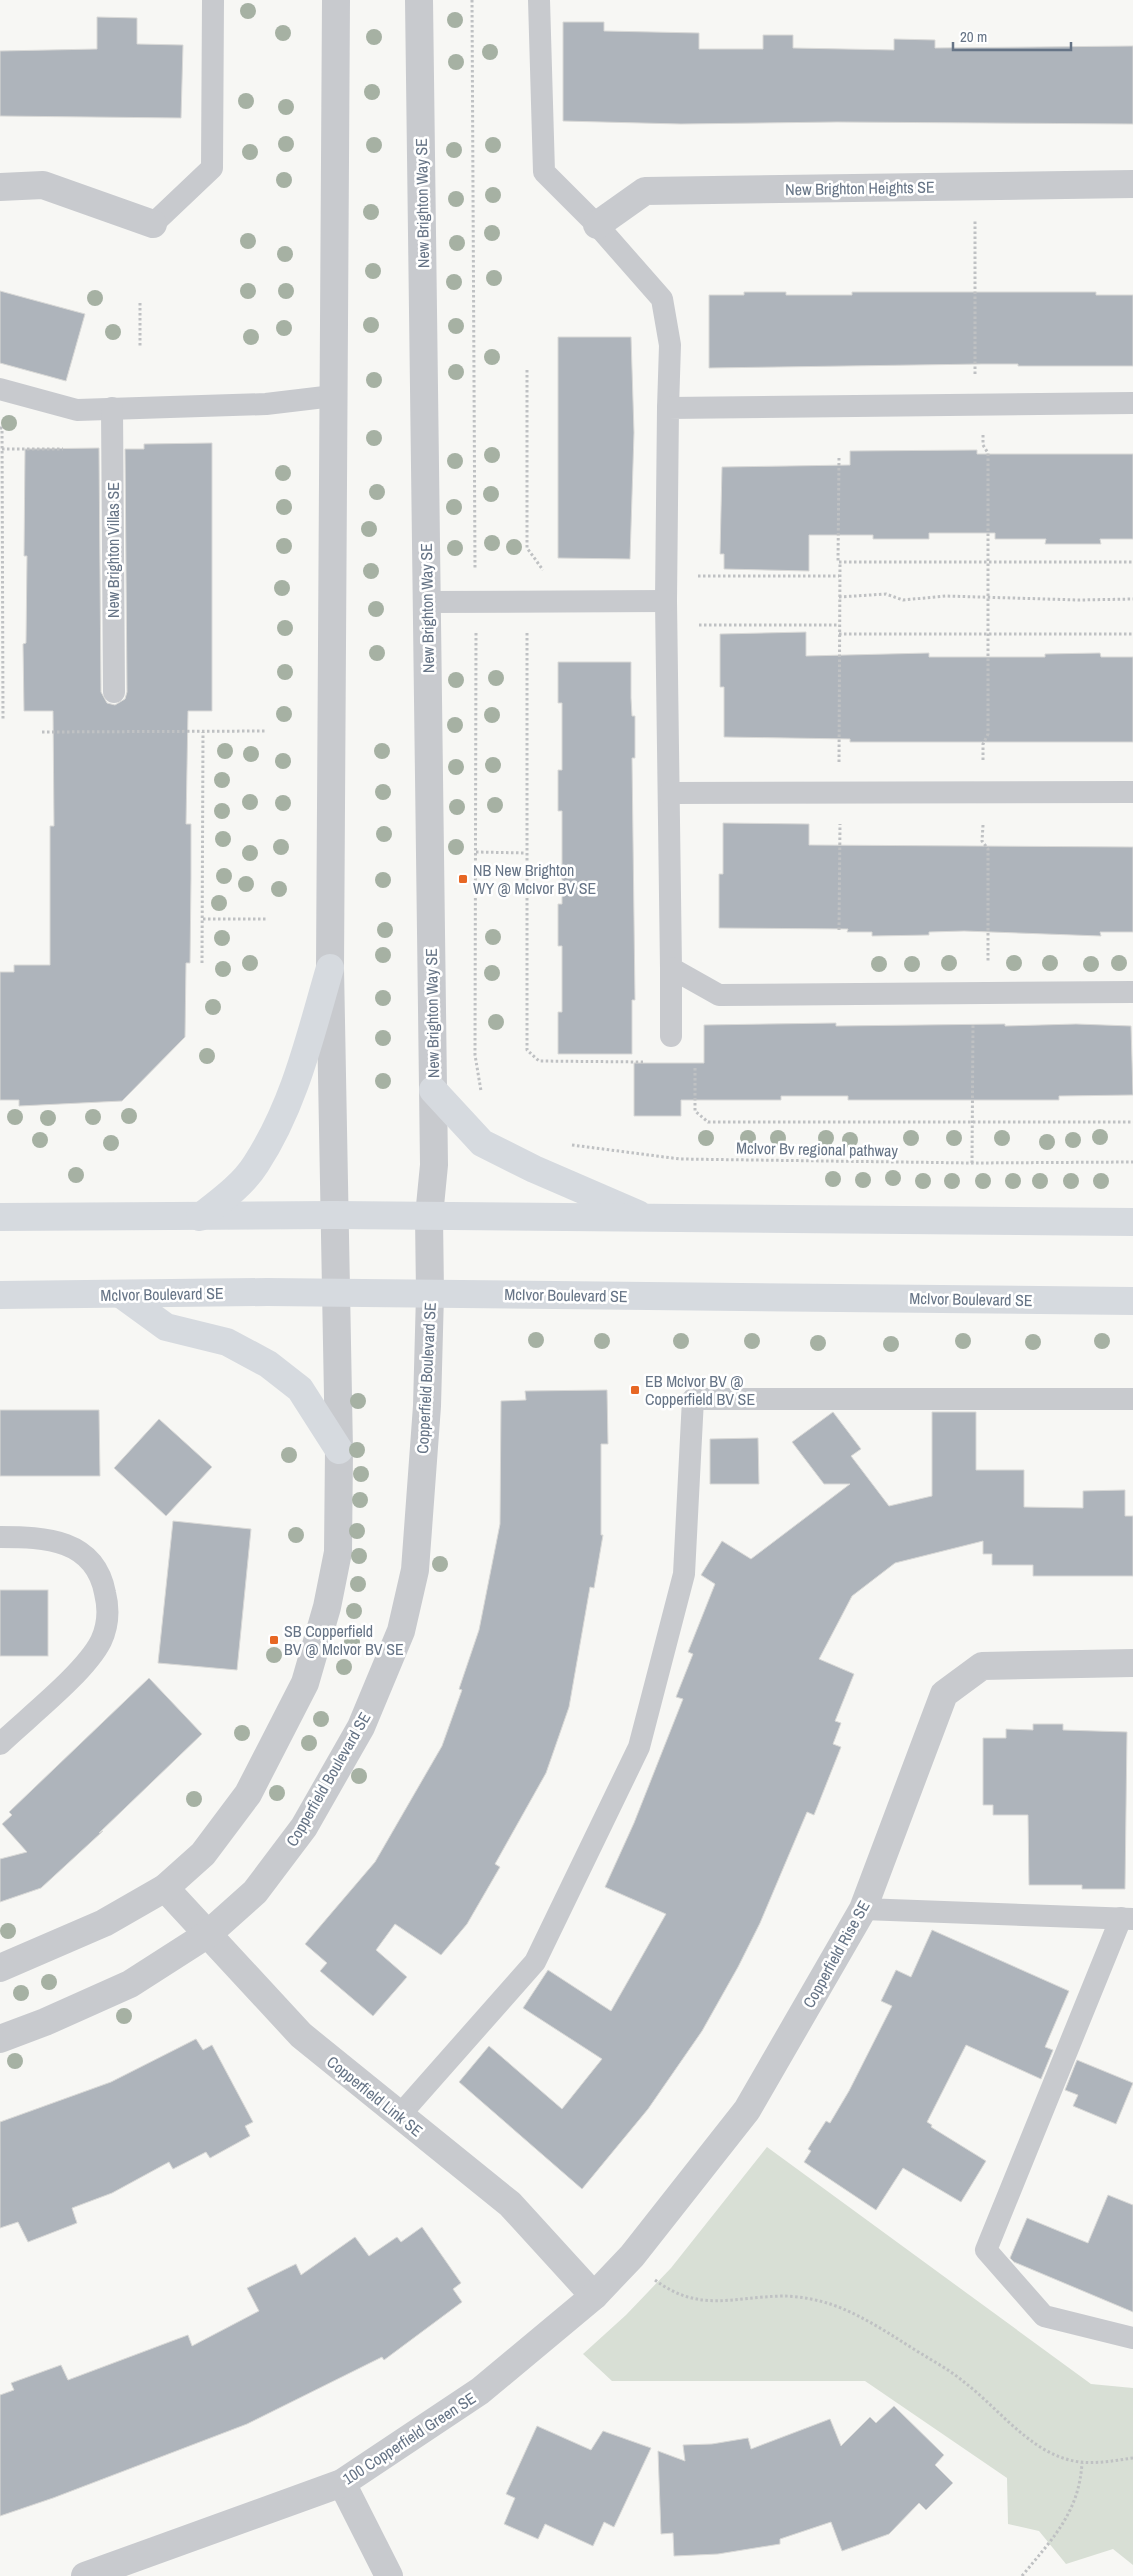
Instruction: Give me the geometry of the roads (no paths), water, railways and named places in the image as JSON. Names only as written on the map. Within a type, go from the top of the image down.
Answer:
[{"type":"main road","points":[[200,1217],[223,1198],[255,1166],[289,1101],[330,968]]},
{"type":"main road","points":[[433,1090],[482,1144],[648,1219]]},
{"type":"main road","points":[[0,1217],[334,1215],[1133,1222]]},
{"type":"main road","name":"McIvor Boulevard SE","points":[[0,1295],[335,1293],[1133,1301]]},
{"type":"main road","points":[[122,1295],[166,1327],[227,1342],[268,1364],[300,1389],[339,1450]]},
{"type":"street","points":[[0,1968],[104,1923],[165,1888],[203,1854],[248,1794],[305,1684],[327,1607],[338,1552],[339,1450],[330,968],[336,0]]},
{"type":"street","name":"New Brighton Way SE","points":[[419,0],[434,1165],[430,1216]]},
{"type":"street","name":"New Brighton Heights SE","points":[[597,225],[645,191],[1133,184]]},
{"type":"street","points":[[0,187],[43,185],[153,224]]},
{"type":"street","name":"Copperfield Boulevard SE","points":[[0,2039],[46,2022],[130,1984],[208,1934],[255,1892],[304,1827],[361,1727],[401,1631],[414,1570],[427,1406],[430,1216]]},
{"type":"street","name":"Copperfield Rise SE","points":[[594,2296],[632,2256],[747,2110],[863,1909],[944,1694],[982,1666],[1133,1664]]},
{"type":"street","name":"Copperfield Link SE","points":[[165,1888],[301,2035],[510,2204],[594,2296]]},
{"type":"street","name":"100 Copperfield Green SE","points":[[85,2576],[342,2483],[480,2390],[594,2296]]},
{"type":"street","points":[[342,2483],[389,2576]]},
{"type":"lane","points":[[153,224],[212,168],[213,0]]},
{"type":"lane","points":[[539,0],[544,172],[597,225],[662,299],[670,345],[666,601],[671,1036]]},
{"type":"lane","points":[[0,389],[77,410],[266,404],[333,396]]},
{"type":"lane","points":[[668,408],[1133,403]]},
{"type":"lane","name":"New Brighton Villas SE","points":[[112,408],[114,692]]},
{"type":"lane","points":[[427,602],[666,601]]},
{"type":"lane","points":[[668,793],[1133,792]]},
{"type":"lane","points":[[671,968],[719,995],[1133,992]]},
{"type":"lane","points":[[399,2116],[535,1962],[639,1747],[684,1574],[692,1399],[1133,1399]]},
{"type":"lane","points":[[0,1537],[50,1539],[75,1547],[94,1564],[104,1584],[108,1606],[107,1622],[101,1641],[86,1663],[0,1744]]},
{"type":"lane","points":[[863,1909],[1127,1918],[986,2250],[1044,2316],[1133,2338]]},
{"type":"place","name":"NB New Brighton WY @ McIvor BV SE","points":[[463,879]]},
{"type":"place","name":"EB McIvor BV @ Copperfield BV SE","points":[[635,1390]]},
{"type":"place","name":"SB Copperfield BV @ McIvor BV SE","points":[[274,1640]]}]
